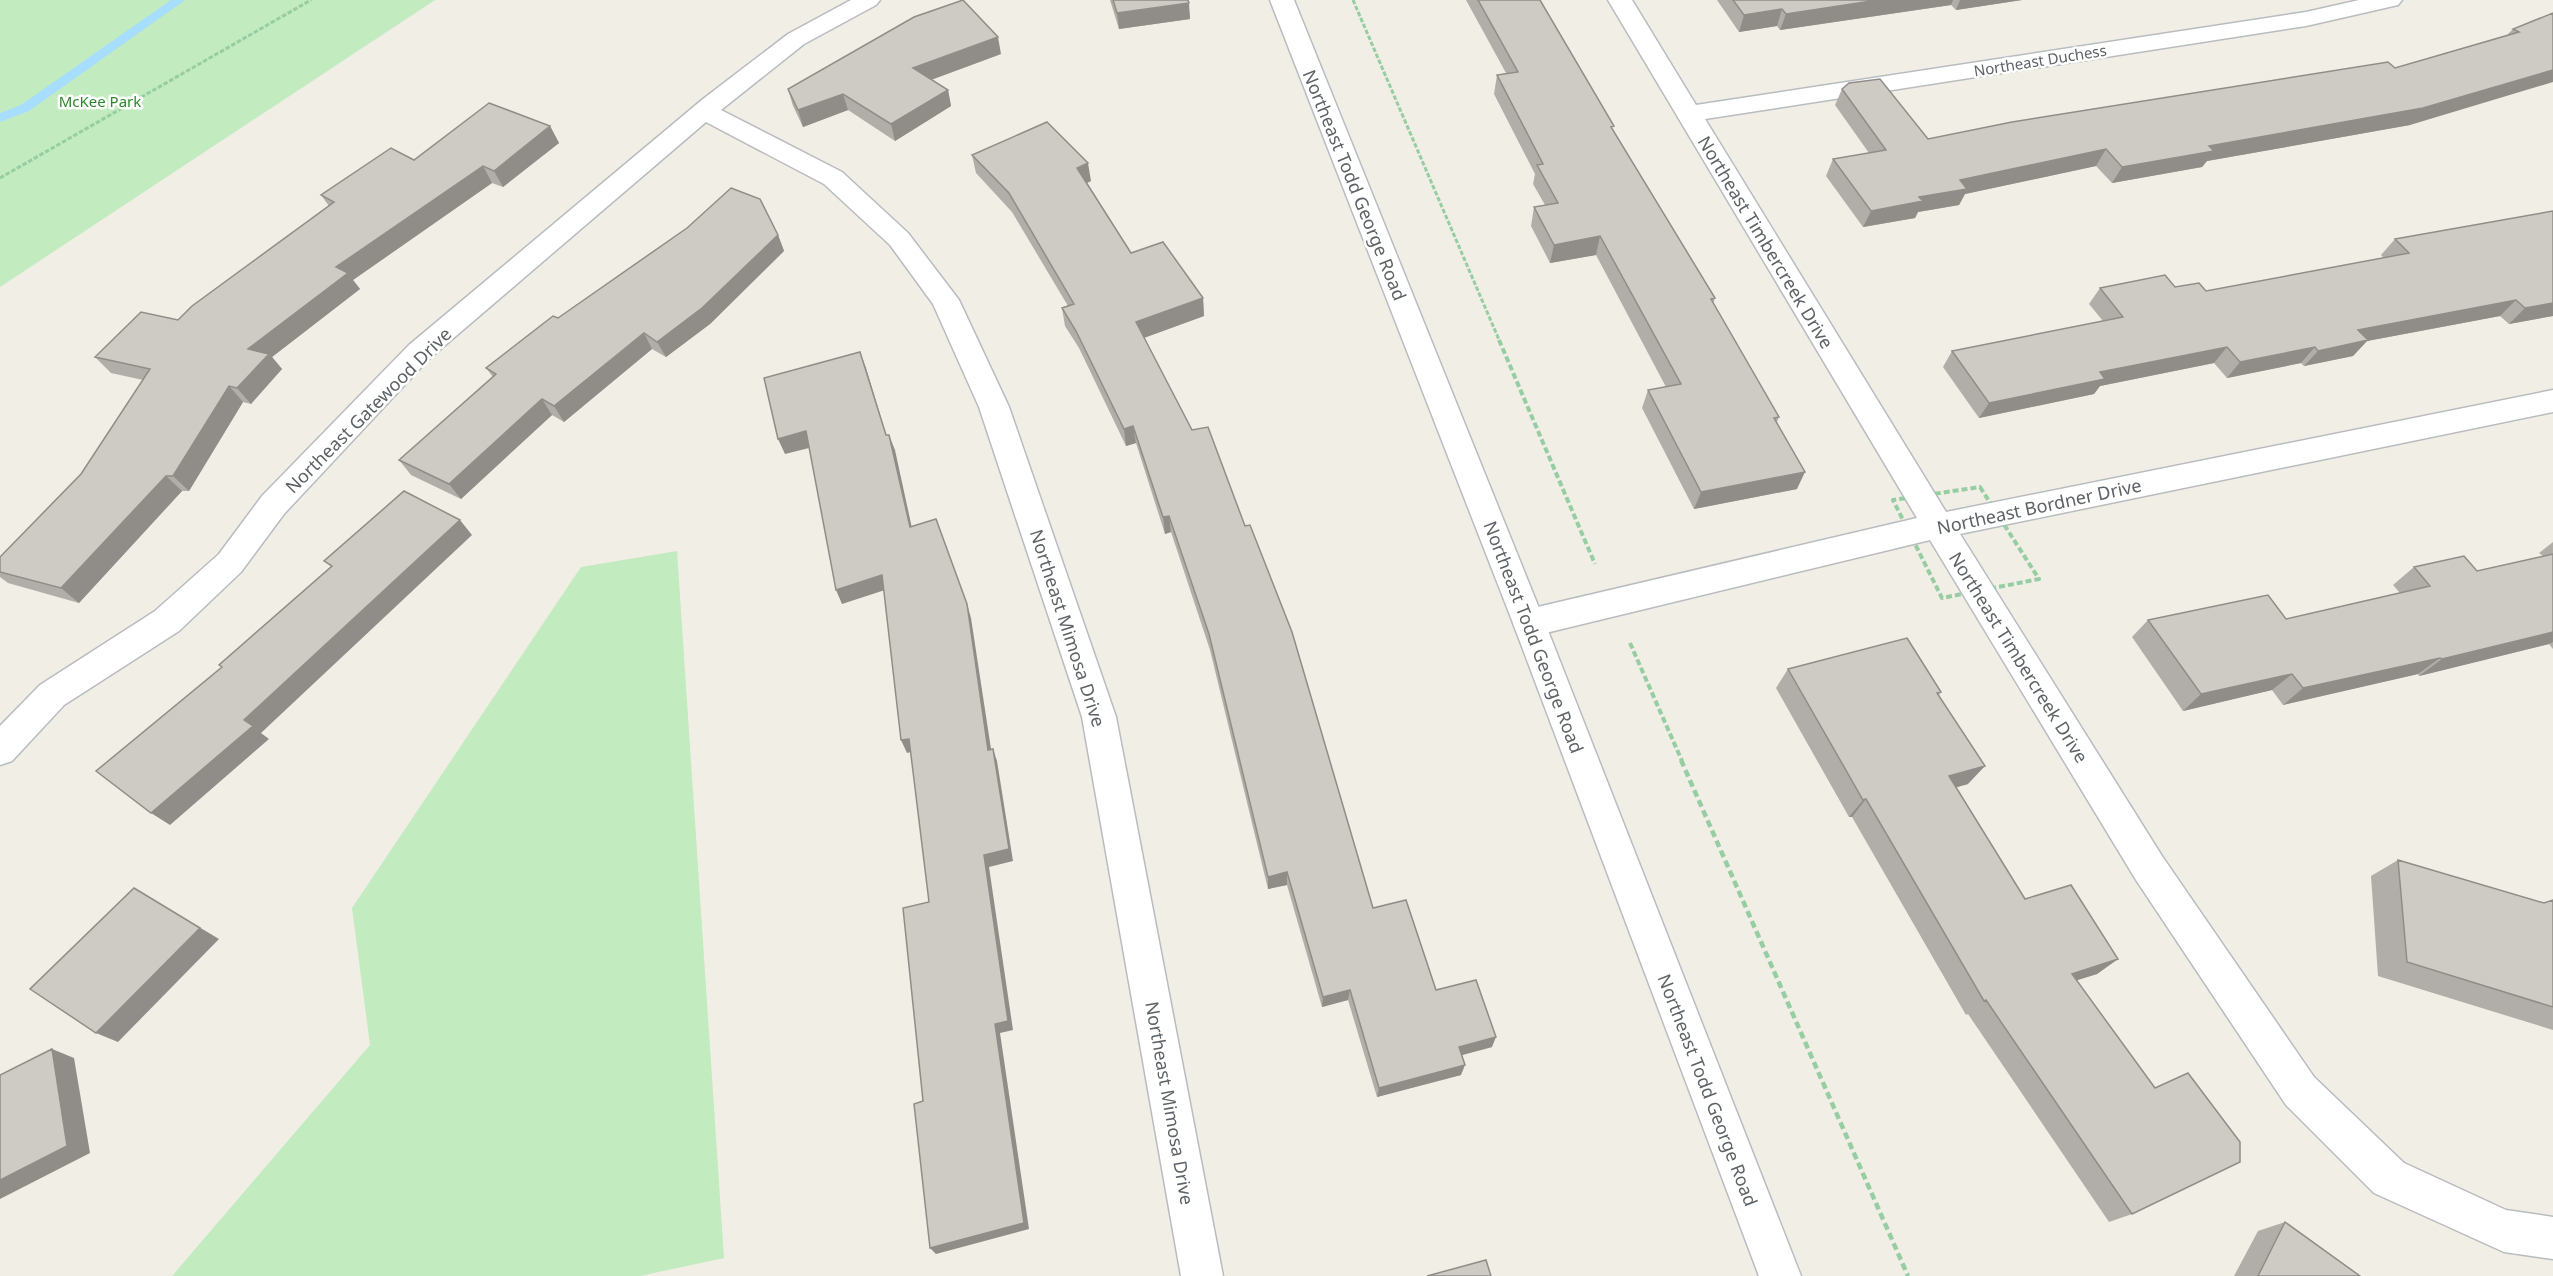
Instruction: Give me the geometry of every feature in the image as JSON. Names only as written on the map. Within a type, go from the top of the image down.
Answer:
[{"type":"street","name":"Northeast Gatewood Drive","points":[[0,750],[52,695],[167,621],[230,563],[273,505],[419,352],[704,111],[796,39],[868,0]]},
{"type":"street","name":"Northeast Todd George Road","points":[[1282,0],[1529,623],[1780,1276]]},
{"type":"street","name":"Northeast Timbercreek Drive","points":[[1620,0],[1938,526],[2150,868],[2300,1091],[2389,1178],[2504,1231],[2553,1238]]},
{"type":"street","points":[[2283,0],[2306,19]]},
{"type":"street","name":"Northeast Duchess","points":[[1688,114],[2306,19],[2390,0]]},
{"type":"street","name":"Northeast Mimosa Drive","points":[[704,111],[833,178],[899,239],[945,300],[994,407],[1099,717],[1202,1276]]},
{"type":"street","name":"Northeast Bordner Drive","points":[[1529,623],[1938,526],[2553,401]]},
{"type":"path","points":[[0,178],[310,0]]},
{"type":"path","points":[[1353,0],[1612,603],[1908,1276]]},
{"type":"green space","name":"McKee Park","points":[[0,0],[435,0],[0,287]]},
{"type":"green space","points":[[677,551],[724,1258],[640,1276],[172,1276],[370,1045],[352,908],[581,567]]},
{"type":"building","points":[[963,0],[998,37],[913,68],[948,90],[891,124],[843,94],[798,110],[788,89],[914,17]]},
{"type":"building","points":[[1113,0],[1188,0],[1189,3],[1117,13]]},
{"type":"building","points":[[1478,0],[1540,0],[1614,126],[1611,127],[1715,298],[1711,299],[1779,417],[1774,418],[1805,472],[1701,492],[1648,390],[1681,384],[1600,236],[1554,245],[1534,207],[1558,203],[1537,165],[1543,164],[1497,75],[1518,72]]},
{"type":"building","points":[[1733,0],[1878,0],[1786,14],[1782,9],[1744,15]]},
{"type":"building","points":[[2553,13],[2553,70],[2423,108],[2209,146],[2214,151],[2122,167],[2106,149],[1960,180],[1967,189],[1919,197],[1923,201],[1871,211],[1833,159],[1886,150],[1842,89],[1849,83],[1880,79],[1928,139],[2012,122],[2388,62],[2395,68],[2519,32],[2513,29]]},
{"type":"building","points":[[489,103],[550,126],[494,171],[483,166],[336,267],[348,273],[248,349],[269,354],[237,388],[229,386],[173,476],[166,476],[61,588],[0,572],[0,557],[81,474],[150,369],[95,357],[141,312],[178,320],[192,306],[334,202],[321,195],[391,148],[414,160]]},
{"type":"building","points":[[1047,122],[1088,163],[1077,168],[1131,253],[1163,242],[1203,298],[1136,322],[1192,430],[1208,427],[1245,526],[1250,525],[1292,632],[1373,908],[1406,900],[1436,990],[1476,980],[1496,1037],[1459,1047],[1465,1065],[1379,1088],[1350,990],[1323,997],[1287,872],[1268,877],[1209,634],[1169,516],[1163,517],[1133,426],[1124,429],[1076,331],[1062,308],[1074,304],[1009,193],[972,155]]},
{"type":"building","points":[[731,188],[760,199],[778,235],[702,308],[657,342],[644,333],[554,406],[542,399],[449,484],[399,460],[496,374],[486,368],[553,316],[558,318],[687,228]]},
{"type":"building","points":[[2553,211],[2553,303],[2525,308],[2516,300],[2358,330],[2368,340],[2318,351],[2315,347],[2240,362],[2227,347],[2100,372],[2105,379],[1989,403],[1952,351],[2123,317],[2100,288],[2165,275],[2175,287],[2199,283],[2206,291],[2409,253],[2395,239]]},
{"type":"building","points":[[860,352],[886,435],[889,435],[910,527],[936,519],[967,604],[988,750],[993,749],[1009,849],[984,855],[1008,1021],[995,1024],[1024,1223],[930,1248],[914,1104],[923,1101],[903,908],[929,902],[909,739],[901,740],[882,575],[836,590],[806,431],[778,439],[764,378]]},
{"type":"building","points":[[404,491],[460,520],[244,720],[253,726],[151,813],[96,771],[222,667],[219,665],[332,566],[324,561]]},
{"type":"building","points":[[2553,554],[2553,632],[2442,659],[2303,688],[2292,674],[2201,694],[2148,620],[2268,595],[2286,619],[2430,586],[2414,567],[2464,556],[2477,571]]},
{"type":"building","points":[[1907,638],[1941,692],[1937,693],[1985,766],[1949,776],[2025,899],[2071,885],[2118,959],[2072,974],[2155,1088],[2188,1073],[2240,1142],[2240,1162],[2132,1214],[1986,1000],[1984,1001],[1866,799],[1863,800],[1788,669]]},
{"type":"building","points":[[2398,860],[2544,903],[2553,900],[2553,1007],[2407,962]]},
{"type":"building","points":[[134,888],[200,928],[96,1033],[30,989]]},
{"type":"building","points":[[52,1049],[67,1146],[0,1180],[0,1075]]},
{"type":"building","points":[[2285,1222],[2360,1276],[2258,1276]]},
{"type":"building","points":[[1486,1260],[1491,1276],[1427,1276]]},
{"type":"waterway","points":[[0,118],[25,108],[179,0]]}]
